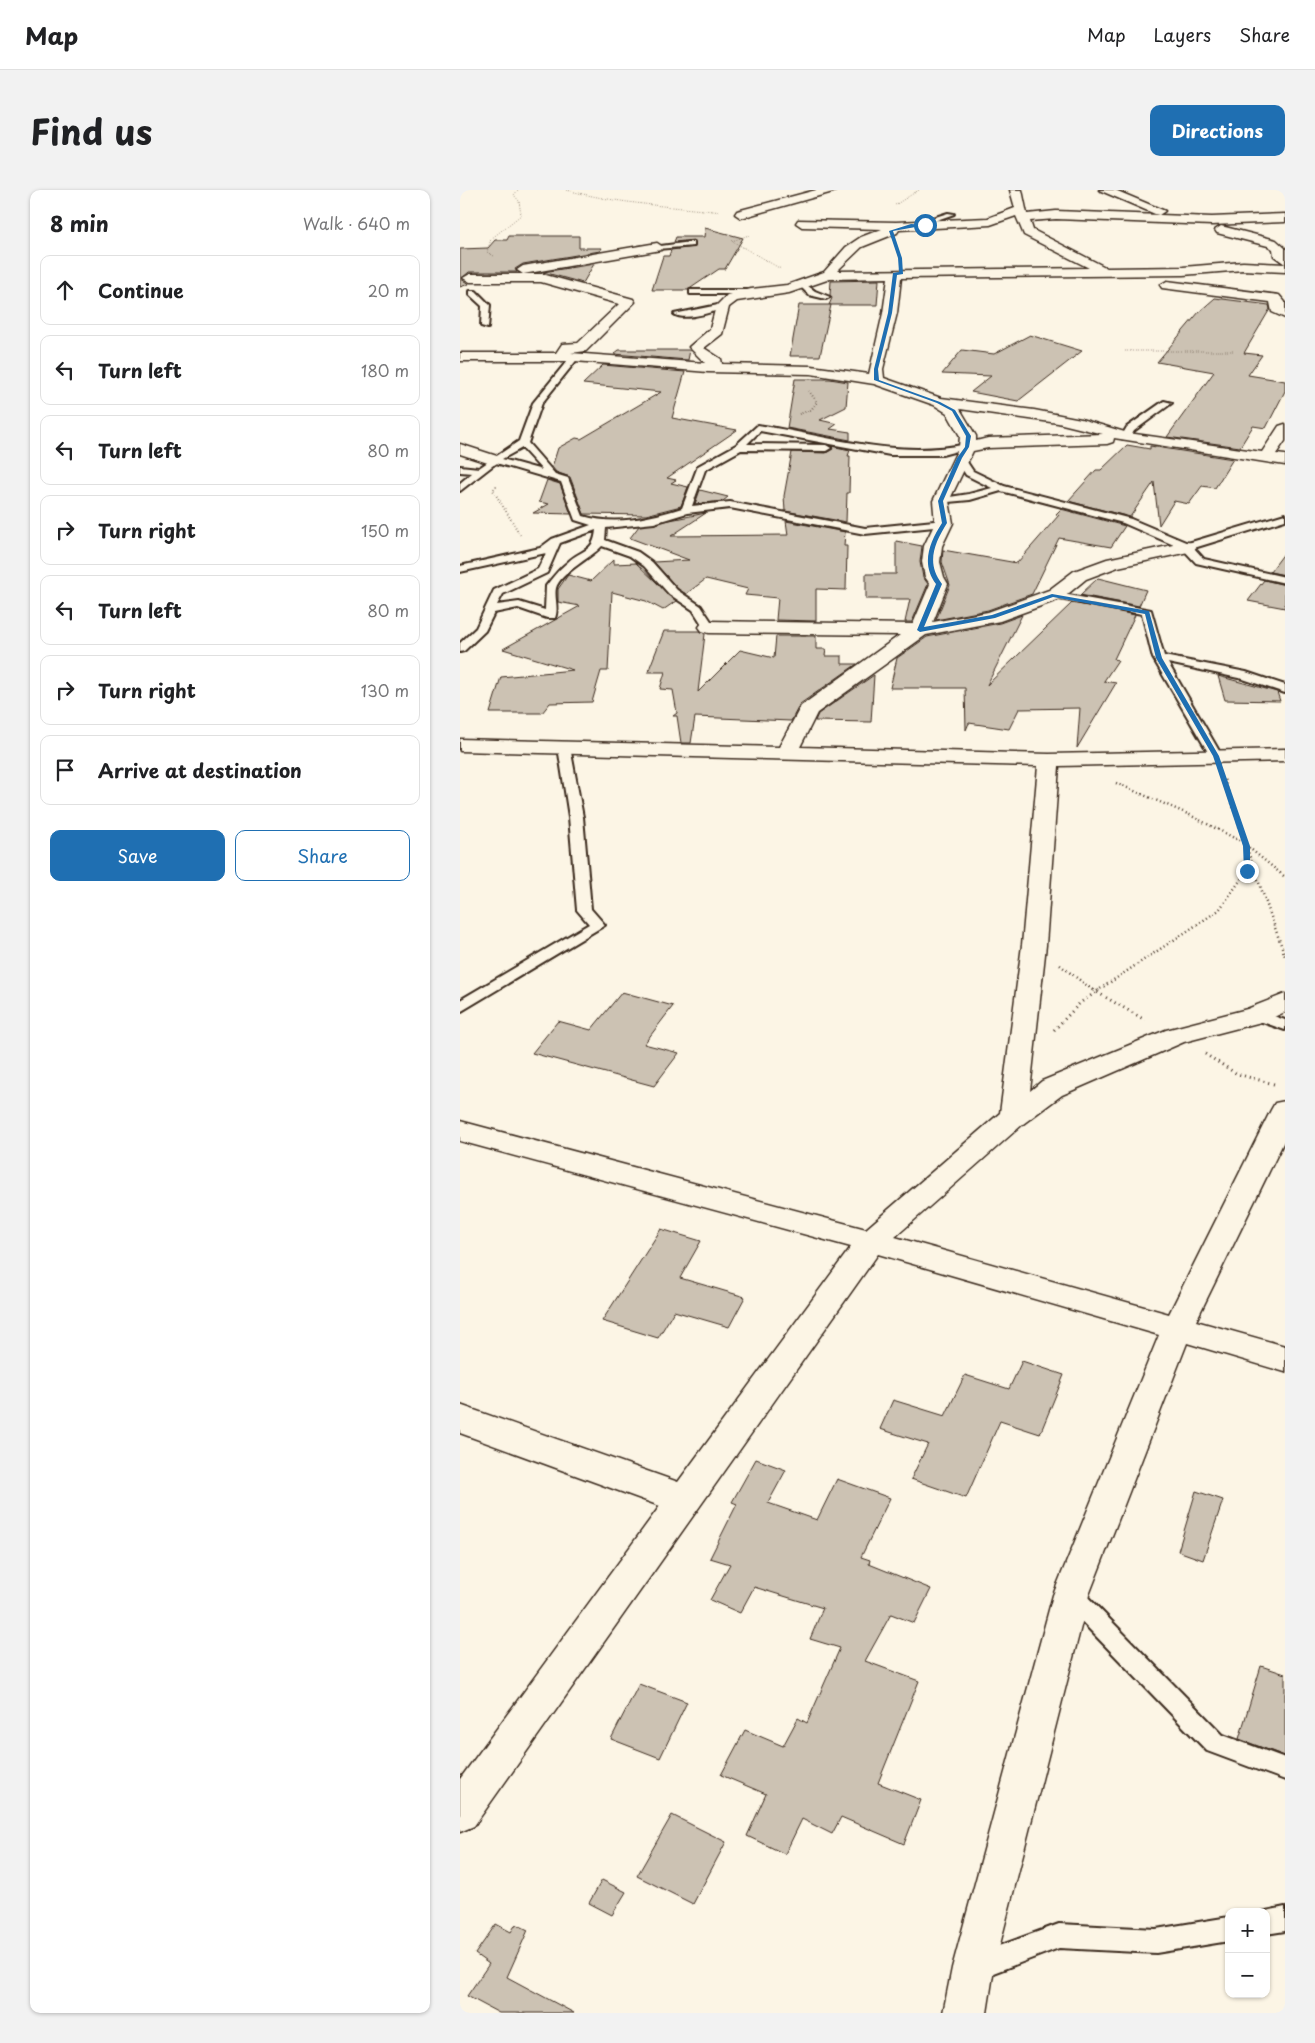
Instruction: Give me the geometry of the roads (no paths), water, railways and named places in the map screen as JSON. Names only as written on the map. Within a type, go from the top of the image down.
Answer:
[{"type":"street","points":[[741,214],[829,190]]},
{"type":"street","points":[[1016,190],[1028,232],[1107,272],[1137,280],[1274,298],[1279,303],[1277,309],[1285,314]]},
{"type":"street","points":[[1105,190],[1182,219],[1272,243],[1279,248],[1278,253],[1285,260]]},
{"type":"street","points":[[830,272],[841,256],[864,240],[911,226],[990,221],[1022,214],[1212,221],[1285,218]]},
{"type":"street","points":[[802,223],[889,232]]},
{"type":"street","points":[[465,279],[496,276],[568,261],[656,247]]},
{"type":"street","points":[[877,380],[876,369],[890,313],[900,258]]},
{"type":"street","points":[[467,294],[542,278],[568,261]]},
{"type":"street","points":[[708,368],[716,362],[703,355],[696,348],[717,331],[723,306],[732,298],[789,289],[829,274],[1107,272],[1216,269],[1243,266],[1285,268]]},
{"type":"street","points":[[465,279],[542,278],[628,302],[581,348],[567,347],[567,357]]},
{"type":"street","points":[[460,356],[567,357],[708,368],[811,370],[877,380],[939,402],[953,410],[968,436],[963,452],[941,501],[944,523],[934,540],[929,564],[932,575],[939,584],[920,630],[808,710],[786,753]]},
{"type":"street","points":[[939,402],[1050,417],[1102,428],[1126,437]]},
{"type":"street","points":[[1266,457],[1285,429]]},
{"type":"street","points":[[963,452],[988,443],[1039,443],[1126,437],[1285,460]]},
{"type":"street","points":[[460,449],[495,465]]},
{"type":"street","points":[[709,627],[920,630],[993,617],[1052,595],[1080,575],[1088,572],[1114,563],[1187,547]]},
{"type":"street","points":[[460,745],[1049,760],[1285,755]]},
{"type":"street","points":[[1013,1117],[1034,945],[1049,760]]},
{"type":"street","points":[[463,1802],[871,1241],[1013,1117],[1052,1088],[1175,1036],[1256,1015],[1285,1002]]},
{"type":"street","points":[[965,2013],[973,1968],[1071,1595],[1177,1329],[1285,1110]]},
{"type":"street","points":[[460,1131],[871,1241],[1285,1359]]},
{"type":"street","points":[[460,1419],[683,1499]]},
{"type":"lane","points":[[911,226],[950,214]]},
{"type":"lane","points":[[656,247],[691,244]]},
{"type":"lane","points":[[801,284],[812,293],[826,297]]},
{"type":"lane","points":[[693,292],[762,292]]},
{"type":"lane","points":[[467,294],[486,305],[485,326]]},
{"type":"lane","points":[[678,314],[694,313],[723,306]]},
{"type":"lane","points":[[460,488],[495,465],[523,443],[538,403],[567,357]]},
{"type":"lane","points":[[1126,437],[1130,429],[1167,403]]},
{"type":"lane","points":[[686,510],[701,468],[739,447],[758,428],[903,453],[935,454],[963,452],[969,473],[1001,488],[1127,521],[1187,547],[1200,561],[1285,580]]},
{"type":"lane","points":[[523,443],[551,475]]},
{"type":"lane","points":[[739,447],[831,448],[847,444]]},
{"type":"lane","points":[[460,469],[495,465],[551,475],[565,480],[580,518],[601,525]]},
{"type":"lane","points":[[941,501],[970,497],[1001,488]]},
{"type":"lane","points":[[460,569],[544,550],[556,541],[601,525],[654,520],[686,510],[730,505],[865,531],[944,523]]},
{"type":"lane","points":[[1187,547],[1285,517]]},
{"type":"lane","points":[[490,610],[519,605],[551,616],[551,586],[572,563],[591,552],[600,542],[601,525]]},
{"type":"lane","points":[[460,650],[481,629],[498,592],[542,571],[556,541]]},
{"type":"lane","points":[[600,542],[634,554],[648,564],[673,592],[697,608],[709,627]]},
{"type":"lane","points":[[1052,595],[1147,612],[1159,658],[1216,756]]},
{"type":"lane","points":[[1159,658],[1246,676],[1285,690]]},
{"type":"lane","points":[[460,1007],[598,925],[584,910],[576,817],[564,747]]},
{"type":"lane","points":[[1256,1015],[1285,1025]]},
{"type":"lane","points":[[1071,1595],[1215,1743],[1285,1769]]},
{"type":"lane","points":[[1270,1921],[1285,1919]]},
{"type":"lane","points":[[973,1968],[1060,1936],[1156,1941],[1225,1930]]}]
